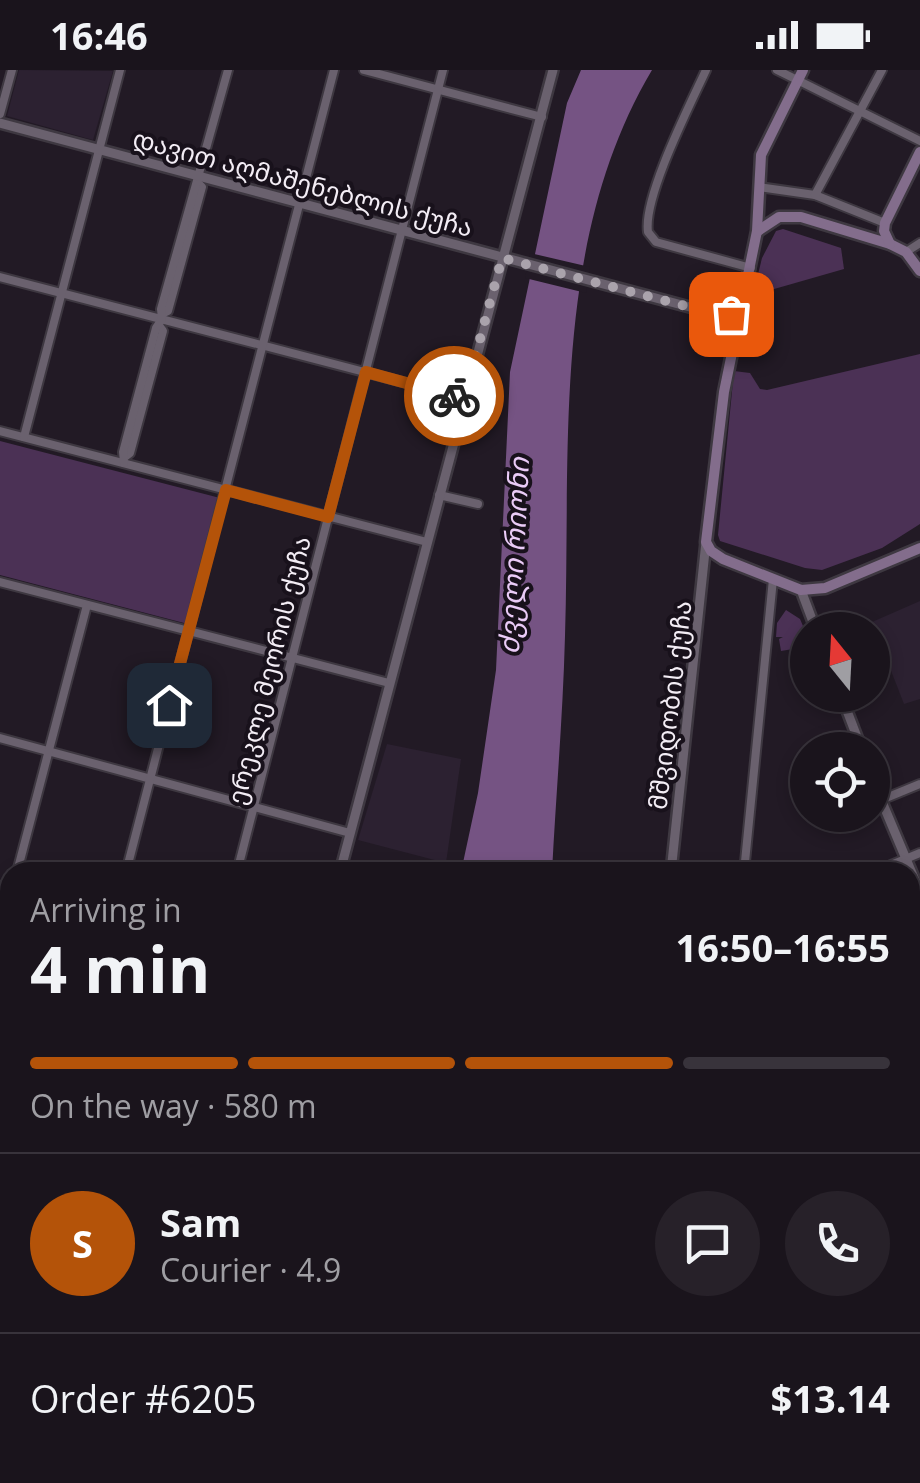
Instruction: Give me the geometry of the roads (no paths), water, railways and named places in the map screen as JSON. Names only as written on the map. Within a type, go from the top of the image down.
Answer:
[{"type":"main road","points":[[800,75],[761,155],[758,231],[733,339],[706,542],[724,559],[801,590],[825,588],[920,550]]},
{"type":"main road","points":[[890,244],[885,223],[920,152]]},
{"type":"main road","points":[[758,231],[774,219],[801,217],[890,244],[906,252],[920,271]]},
{"type":"street","points":[[0,114],[12,70]]},
{"type":"street","points":[[24,437],[120,70]]},
{"type":"street","points":[[125,460],[123,452],[228,70]]},
{"type":"street","points":[[129,862],[334,70]]},
{"type":"street","points":[[364,70],[542,116]]},
{"type":"street","name":"ერეკლე მეორის ქუჩა","points":[[240,862],[443,70]]},
{"type":"street","points":[[343,862],[552,70]]},
{"type":"street","points":[[706,70],[667,155],[648,232],[656,242],[751,268]]},
{"type":"street","points":[[777,70],[800,75],[920,141]]},
{"type":"street","points":[[815,194],[882,70]]},
{"type":"street","name":"დავით აღმაშენებლის ქუჩა","points":[[0,123],[724,316]]},
{"type":"street","points":[[759,186],[815,194],[885,223]]},
{"type":"street","points":[[906,252],[920,243]]},
{"type":"street","points":[[0,278],[464,398]]},
{"type":"street","points":[[733,339],[724,316],[743,296]]},
{"type":"street","points":[[0,431],[125,460],[427,542]]},
{"type":"street","points":[[439,495],[478,504]]},
{"type":"street","name":"მშვიდობის ქუჩა","points":[[672,862],[702,609],[706,542]]},
{"type":"street","points":[[704,558],[724,559]]},
{"type":"street","points":[[745,862],[773,579]]},
{"type":"street","points":[[0,582],[389,684]]},
{"type":"street","points":[[801,590],[809,612]]},
{"type":"street","points":[[20,862],[86,604]]},
{"type":"street","points":[[0,738],[350,833]]},
{"type":"street","points":[[890,796],[920,784]]},
{"type":"street","points":[[890,821],[908,862]]},
{"type":"street","points":[[897,862],[920,852]]},
{"type":"water","name":"ძველი რიონი","points":[[581,70],[652,70],[620,135],[597,204],[582,274],[569,419],[564,666],[553,862],[463,862],[496,670],[510,372],[567,103]]}]
